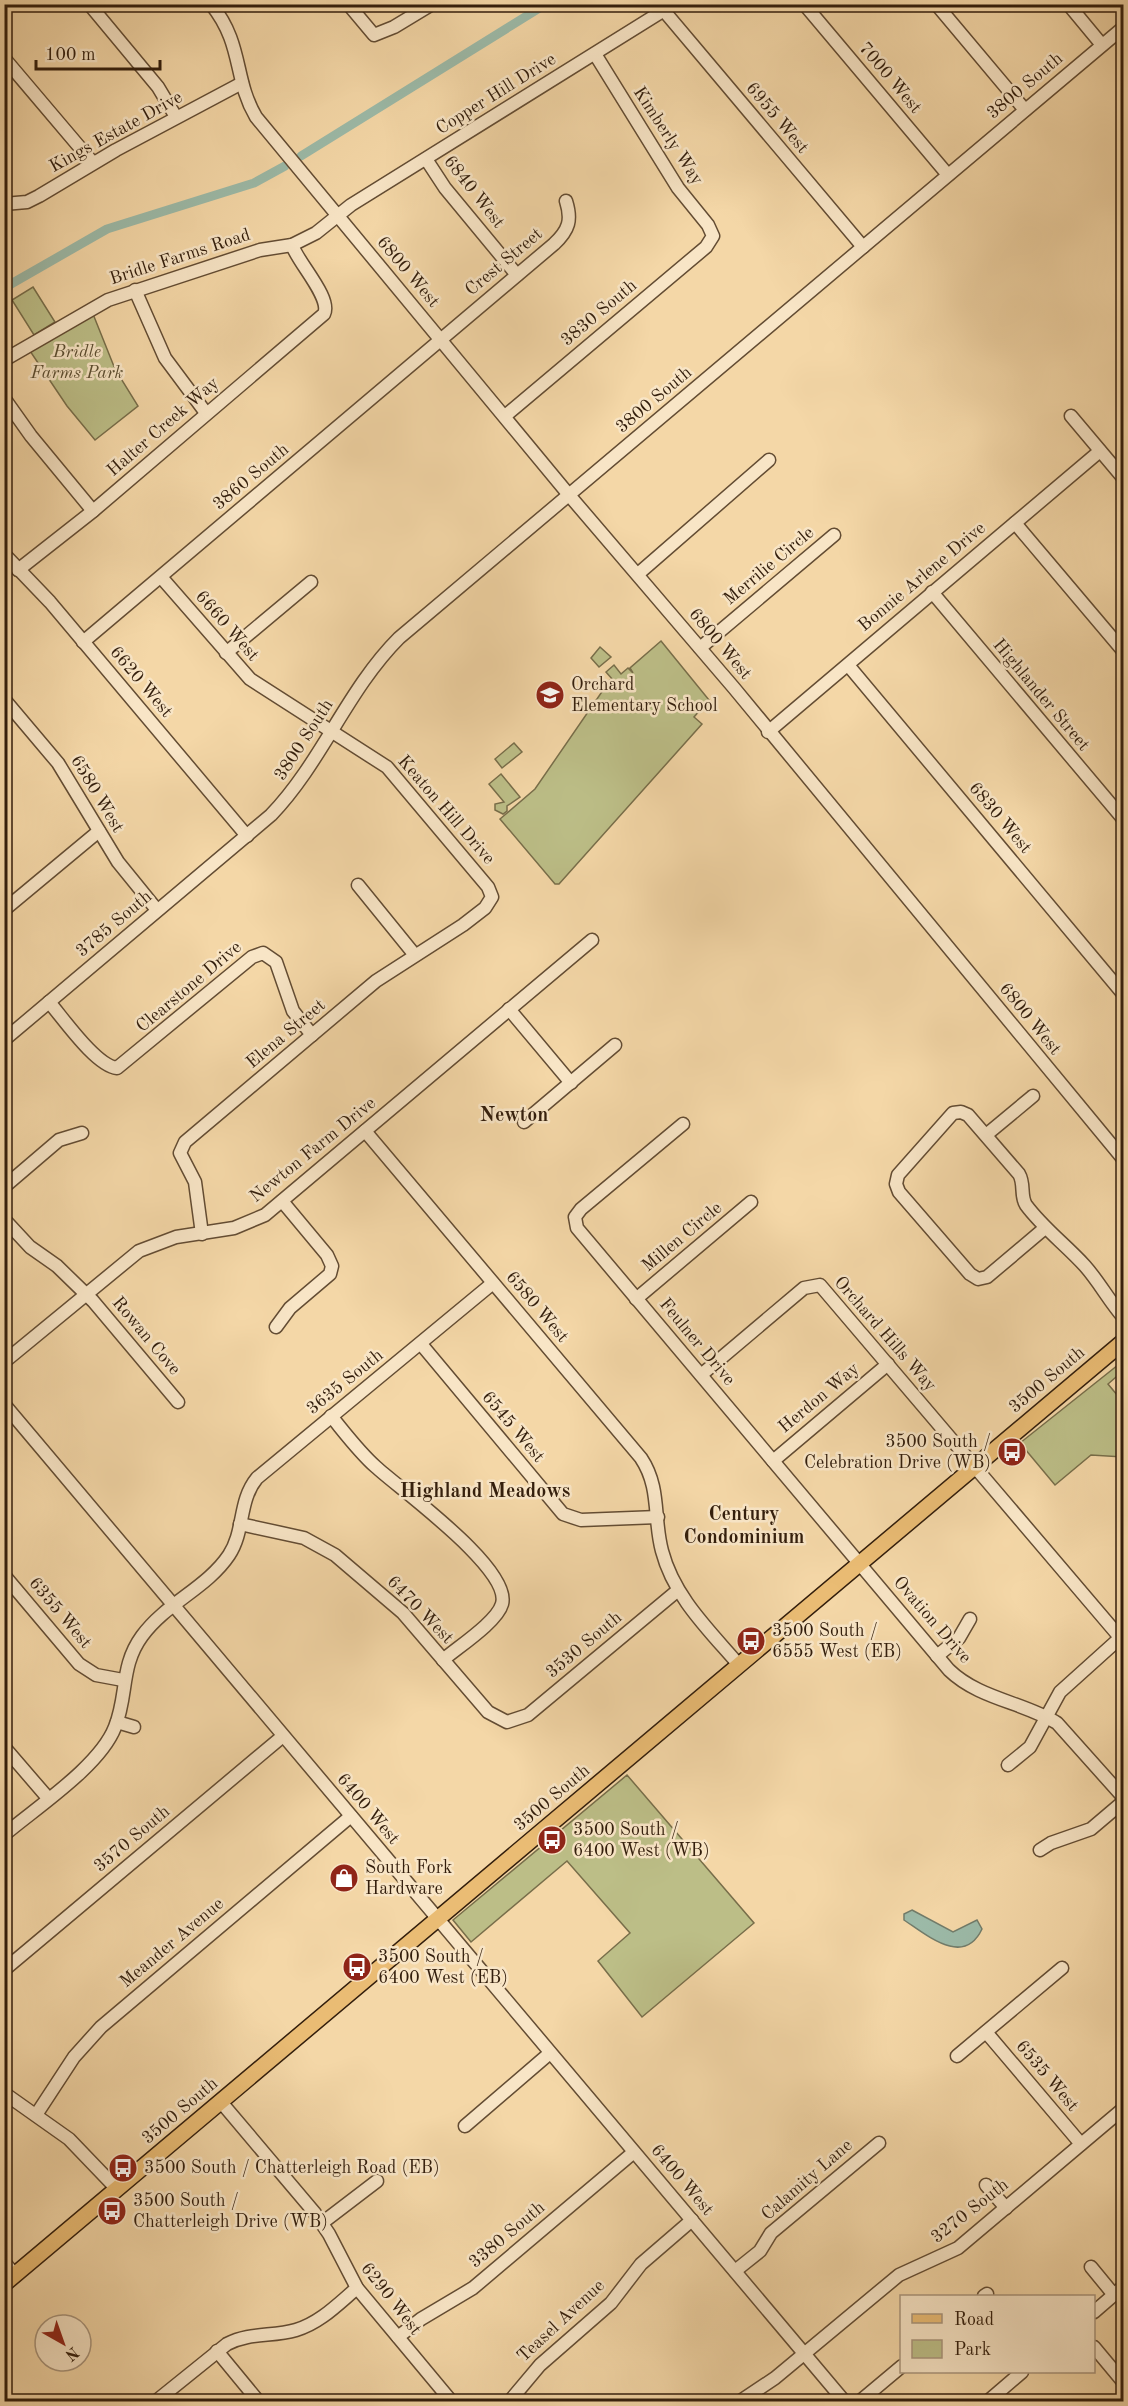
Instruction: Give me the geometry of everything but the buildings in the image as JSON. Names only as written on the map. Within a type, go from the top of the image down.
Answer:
[{"type":"main road","name":"3500 South","points":[[10,2279],[1124,1341]]},
{"type":"street","points":[[89,4],[154,82],[176,117]]},
{"type":"street","name":"6800 West","points":[[211,4],[234,43],[247,102],[256,117],[1124,1160]]},
{"type":"street","points":[[348,4],[374,35],[394,27],[432,4]]},
{"type":"street","name":"7000 West","points":[[804,4],[948,175]]},
{"type":"street","points":[[936,4],[1025,110]]},
{"type":"street","points":[[1068,4],[1102,45]]},
{"type":"street","name":"Copper Hill Drive","points":[[338,215],[670,8]]},
{"type":"street","name":"6955 West","points":[[670,8],[863,247]]},
{"type":"street","name":"3800 South","points":[[247,836],[288,796],[374,666],[392,646],[1124,27]]},
{"type":"street","name":"Kimberly Way","points":[[595,54],[678,188],[708,225],[713,236]]},
{"type":"street","points":[[4,58],[93,163]]},
{"type":"street","name":"Kings Estate Drive","points":[[4,204],[27,202],[39,196],[176,117],[242,84]]},
{"type":"street","name":"6840 West","points":[[426,159],[445,188],[517,275]]},
{"type":"street","name":"Crest Street","points":[[441,340],[567,230],[570,218],[566,201]]},
{"type":"street","name":"Bridle Farms Road","points":[[4,360],[100,304],[135,290],[260,250],[292,245],[310,237],[338,215]]},
{"type":"street","name":"3830 South","points":[[505,416],[706,247],[713,236]]},
{"type":"street","name":"Halter Creek Way","points":[[18,570],[93,511],[322,316],[327,307],[324,297],[296,257],[292,245]]},
{"type":"street","points":[[135,290],[165,358],[206,413]]},
{"type":"street","name":"3860 South","points":[[83,642],[441,340]]},
{"type":"street","points":[[4,398],[31,436],[93,511]]},
{"type":"street","points":[[1071,416],[1124,478]]},
{"type":"street","name":"Bonnie Arlene Drive","points":[[768,732],[1100,451]]},
{"type":"street","points":[[638,574],[769,460]]},
{"type":"street","points":[[1015,523],[1124,652]]},
{"type":"street","name":"Merrilie Circle","points":[[700,648],[834,535]]},
{"type":"street","name":"6620 West","points":[[4,554],[83,642],[247,836]]},
{"type":"street","name":"6660 West","points":[[161,577],[250,679],[332,731]]},
{"type":"street","points":[[226,653],[311,582]]},
{"type":"street","name":"Highlander Street","points":[[932,592],[1124,820]]},
{"type":"street","name":"6830 West","points":[[848,665],[1124,995]]},
{"type":"street","name":"6580 West","points":[[4,699],[58,763],[121,867],[158,910]]},
{"type":"street","name":"Keaton Hill Drive","points":[[332,731],[392,772],[488,887],[491,900]]},
{"type":"street","points":[[4,910],[99,831]]},
{"type":"street","name":"3785 South","points":[[4,1040],[247,836]]},
{"type":"street","points":[[358,885],[414,954]]},
{"type":"street","name":"Elena Street","points":[[202,1234],[195,1182],[181,1156],[182,1147],[381,977],[463,925],[491,900]]},
{"type":"street","name":"Newton Farm Drive","points":[[4,1362],[139,1251],[166,1239],[234,1228],[250,1223],[282,1201],[592,940]]},
{"type":"street","name":"Clearstone Drive","points":[[49,1002],[96,1055],[108,1066],[117,1068],[260,953],[267,953],[276,962],[293,1011],[312,1035]]},
{"type":"street","points":[[509,1009],[571,1083]]},
{"type":"street","points":[[524,1122],[615,1045]]},
{"type":"street","points":[[986,1135],[1033,1096]]},
{"type":"street","points":[[1045,1228],[987,1277],[978,1280],[970,1274],[900,1192],[896,1182],[898,1175],[946,1119],[953,1113],[961,1112],[975,1121],[1023,1180],[1024,1202],[1045,1228],[1124,1305]]},
{"type":"street","name":"Feulner Drive","points":[[683,1124],[581,1209],[574,1220],[579,1230],[636,1299],[860,1563]]},
{"type":"street","name":"6580 West","points":[[365,1131],[641,1458],[654,1484],[661,1548],[677,1591],[739,1665]]},
{"type":"street","points":[[4,1186],[59,1140],[82,1134]]},
{"type":"street","points":[[276,1327],[290,1308],[330,1274],[332,1266],[330,1258],[282,1201]]},
{"type":"street","name":"Millen Circle","points":[[636,1299],[751,1202]]},
{"type":"street","name":"Rowan Cove","points":[[4,1219],[30,1247],[57,1266],[84,1294],[178,1402]]},
{"type":"street","name":"3635 South","points":[[117,1722],[123,1680],[130,1657],[142,1636],[223,1563],[234,1547],[246,1497],[254,1483],[331,1416],[493,1283]]},
{"type":"street","name":"Orchard Hills Way","points":[[701,1375],[804,1288],[820,1285],[1122,1640]]},
{"type":"street","points":[[1103,1287],[1104,1294],[1124,1318]]},
{"type":"street","name":"6545 West","points":[[421,1344],[563,1514],[581,1520],[658,1517]]},
{"type":"street","name":"Herdon Way","points":[[773,1461],[888,1364]]},
{"type":"street","name":"6400 West","points":[[4,1404],[845,2402]]},
{"type":"street","points":[[331,1416],[376,1467],[468,1546],[498,1581],[503,1593],[501,1606],[496,1615],[443,1660]]},
{"type":"street","name":"6470 West","points":[[240,1524],[292,1535],[318,1544],[339,1558],[397,1607],[491,1716],[511,1722]]},
{"type":"street","name":"Ovation Drive","points":[[860,1563],[957,1678],[970,1687],[1046,1716],[1069,1734],[1124,1800]]},
{"type":"street","name":"6355 West","points":[[4,1575],[79,1664],[96,1675],[123,1680]]},
{"type":"street","name":"3530 South","points":[[511,1722],[528,1715],[677,1591]]},
{"type":"street","points":[[938,1656],[959,1638],[970,1619]]},
{"type":"street","points":[[1008,1765],[1030,1747],[1065,1686],[1122,1640]]},
{"type":"street","points":[[4,1835],[94,1758],[109,1740],[117,1722],[134,1727]]},
{"type":"street","name":"3570 South","points":[[4,1970],[283,1736]]},
{"type":"street","points":[[4,1747],[48,1798]]},
{"type":"street","points":[[1040,1850],[1051,1843],[1090,1829],[1124,1800]]},
{"type":"street","name":"Meander Avenue","points":[[36,2115],[74,2057],[101,2027],[351,1816]]},
{"type":"street","points":[[957,2056],[1062,1968]]},
{"type":"street","name":"6535 West","points":[[986,2032],[1081,2144]]},
{"type":"street","points":[[465,2126],[550,2053]]},
{"type":"street","points":[[4,2094],[80,2148],[117,2189]]},
{"type":"street","name":"6290 West","points":[[221,2102],[322,2223],[357,2288],[452,2402]]},
{"type":"street","name":"3270 South","points":[[739,2402],[805,2354],[894,2278],[952,2252],[1124,2108]]},
{"type":"street","name":"Calamity Lane","points":[[735,2271],[760,2251],[771,2233],[879,2142]]},
{"type":"street","name":"3380 South","points":[[398,2337],[421,2319],[473,2288],[634,2152]]},
{"type":"street","points":[[322,2223],[377,2181]]},
{"type":"street","points":[[986,2185],[1006,2208]]},
{"type":"street","name":"Teasel Avenue","points":[[509,2402],[540,2365],[611,2303],[641,2264],[692,2220]]},
{"type":"street","points":[[4,2262],[10,2279]]},
{"type":"street","points":[[1090,2268],[1119,2291],[1095,2311]]},
{"type":"street","points":[[155,2402],[217,2351],[240,2338],[285,2332],[307,2326],[322,2317],[357,2288]]},
{"type":"street","points":[[1095,2348],[1124,2383]]},
{"type":"street","points":[[217,2351],[259,2402]]},
{"type":"street","points":[[859,2402],[900,2368]]},
{"type":"street","points":[[987,2402],[1021,2373]]},
{"type":"green space","name":"Bridle Farms Park","points":[[33,287],[55,322],[34,335],[12,300]]},
{"type":"green space","name":"Bridle Farms Park","points":[[93,314],[115,369],[138,406],[95,440],[67,406],[30,351]]},
{"type":"green space","points":[[661,641],[709,700],[694,717],[702,724],[559,884],[555,884],[500,819],[535,789],[610,680],[613,680],[606,672],[614,665],[621,674],[628,668],[633,673],[630,668]]},
{"type":"green space","points":[[600,647],[611,657],[599,667],[591,658]]},
{"type":"green space","points":[[514,743],[522,752],[502,768],[495,759]]},
{"type":"green space","points":[[501,774],[520,797],[507,806],[507,811],[503,814],[495,810],[495,804],[504,802],[489,784]]},
{"type":"green space","points":[[1123,1361],[1123,1371],[1108,1384],[1123,1402],[1123,1457],[1091,1455],[1055,1485],[1020,1443]]},
{"type":"green space","points":[[627,1775],[754,1923],[642,2017],[598,1961],[630,1933],[567,1861],[471,1942],[453,1920]]},
{"type":"shaded area","points":[[912,1910],[953,1932],[977,1920],[982,1929],[966,1946],[945,1945],[904,1920],[904,1914]]},
{"type":"waterway","points":[[301,156],[546,4]]},
{"type":"waterway","points":[[4,288],[107,229],[254,183],[285,166]]},
{"type":"place","name":"Orchard Elementary School","points":[[550,695]]},
{"type":"place","name":"3500 South / Celebration Drive (WB)","points":[[1012,1452]]},
{"type":"place","name":"3500 South / 6555 West (EB)","points":[[751,1641]]},
{"type":"place","name":"3500 South / 6400 West (WB)","points":[[552,1840]]},
{"type":"place","name":"South Fork Hardware","points":[[344,1878]]},
{"type":"place","name":"3500 South / 6400 West (EB)","points":[[357,1967]]},
{"type":"place","name":"3500 South / Chatterleigh Road (EB)","points":[[123,2168]]},
{"type":"place","name":"3500 South / Chatterleigh Drive (WB)","points":[[112,2211]]},
{"type":"district","name":"Newton","points":[[514,1116]]},
{"type":"district","name":"Highland Meadows","points":[[485,1492]]},
{"type":"district","name":"Century Condominium","points":[[744,1526]]}]
